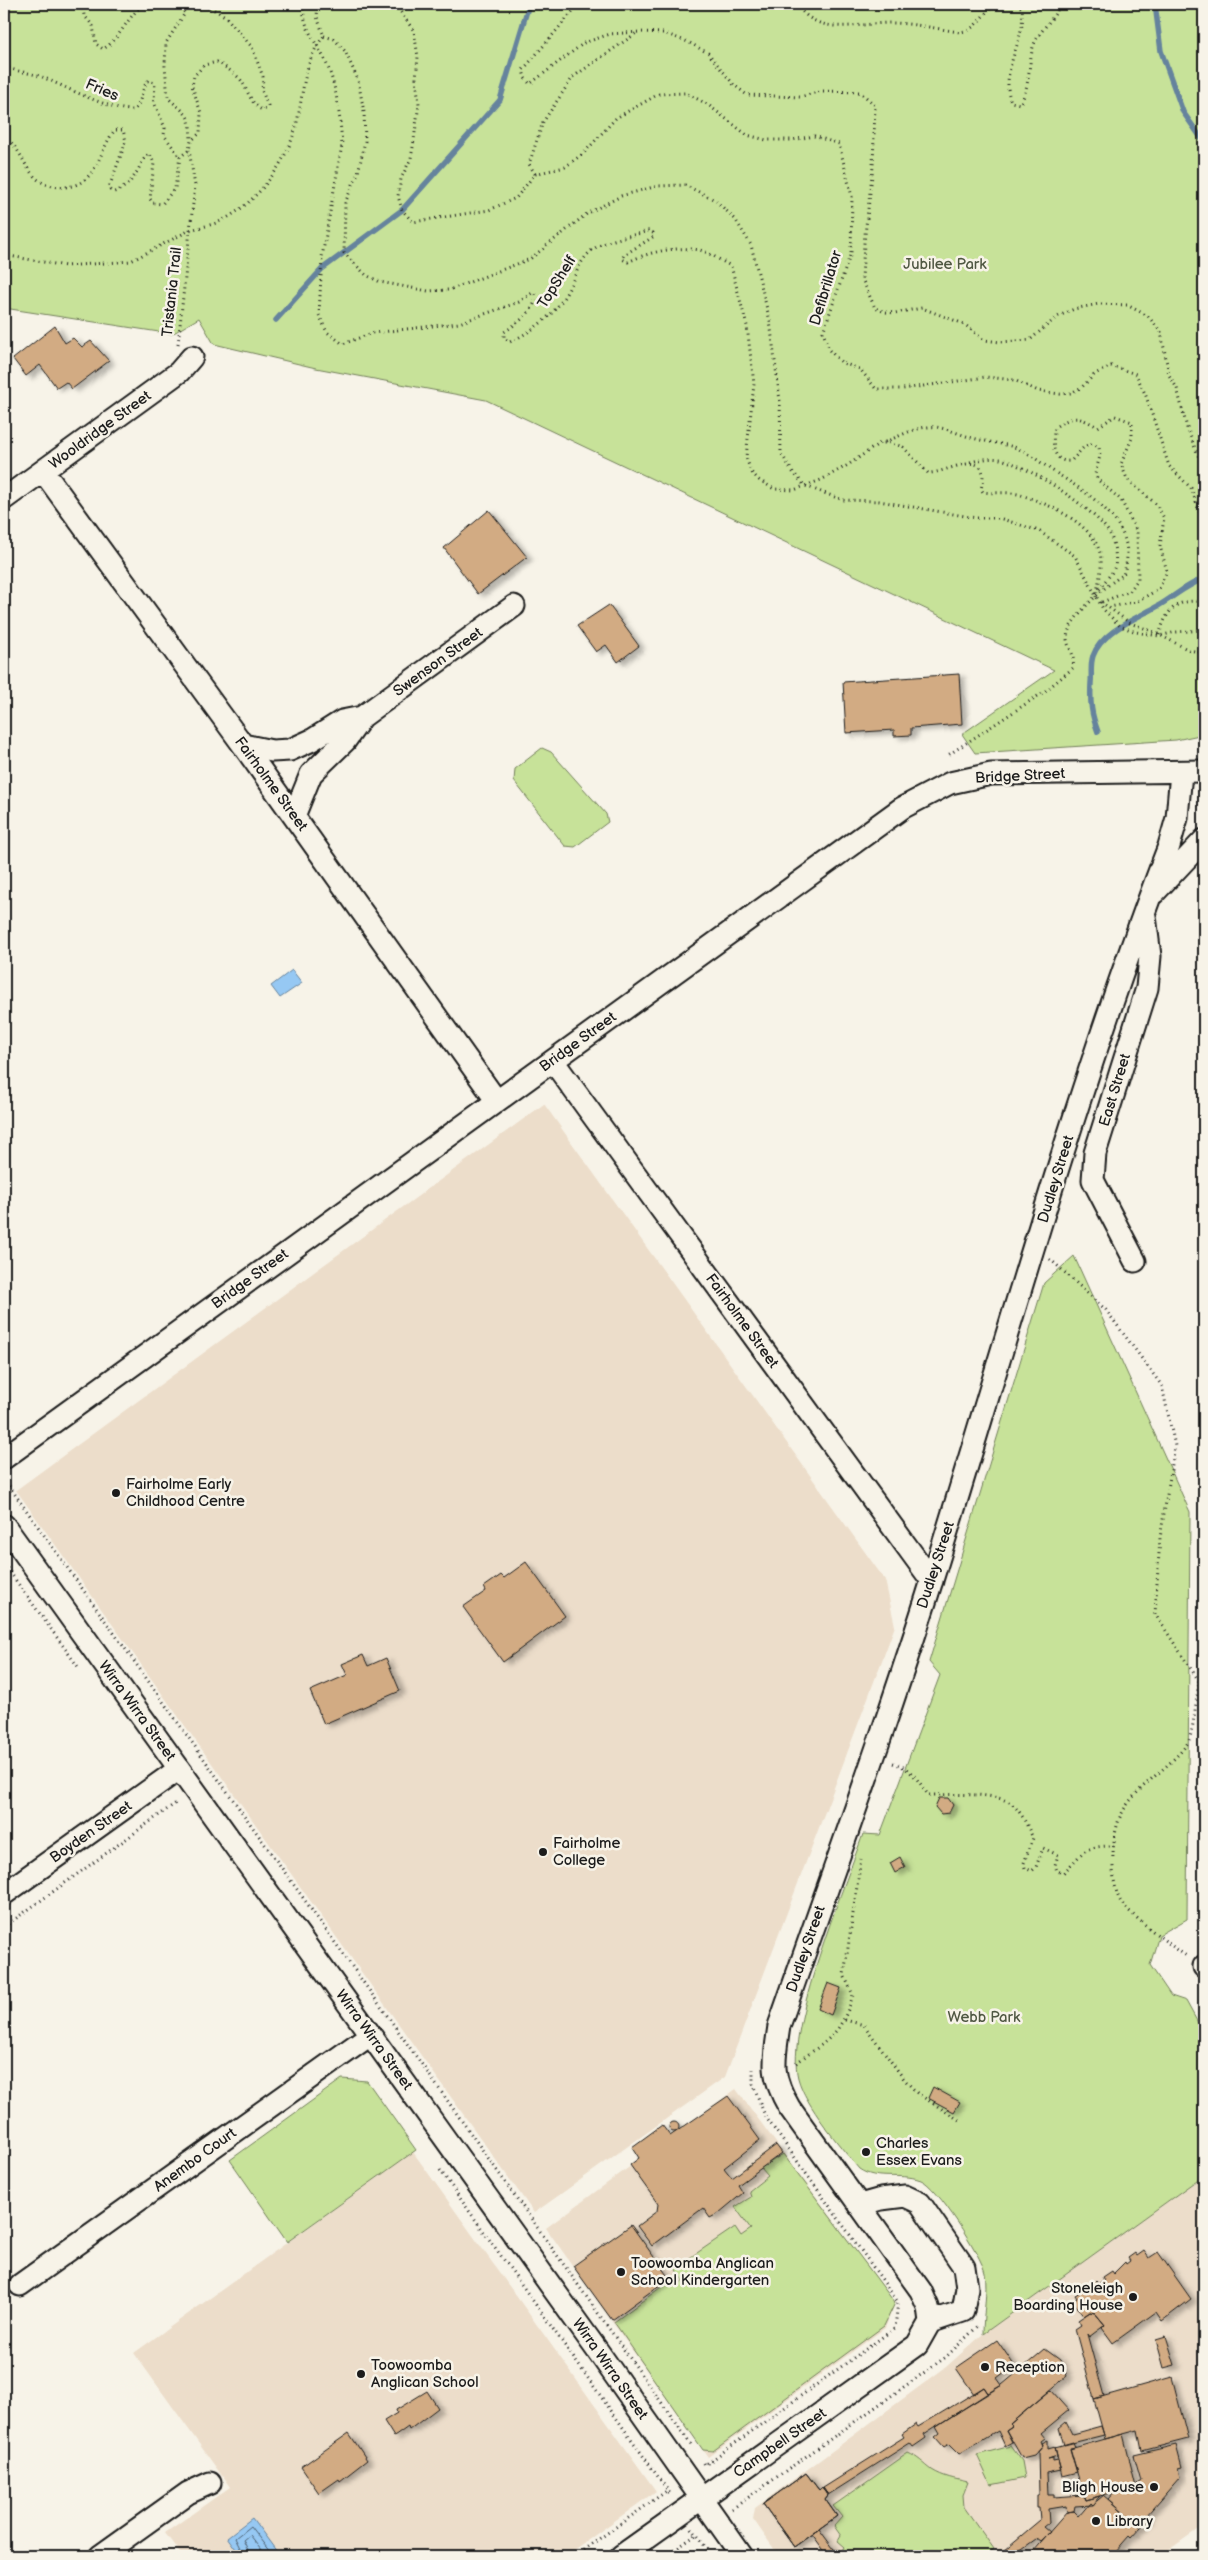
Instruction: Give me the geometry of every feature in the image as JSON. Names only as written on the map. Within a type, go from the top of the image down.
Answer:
[{"type":"street","name":"Wooldridge Street","points":[[4,500],[186,364]]},
{"type":"street","name":"Fairholme Street","points":[[43,472],[243,745],[496,1100]]},
{"type":"street","name":"Swenson Street","points":[[294,816],[311,774],[350,735],[362,717],[514,606]]},
{"type":"street","name":"Swenson Street","points":[[243,745],[272,750],[290,750],[312,740],[342,721],[362,717]]},
{"type":"street","name":"Bridge Street","points":[[4,1458],[496,1100],[553,1061],[902,808],[937,789],[971,777],[991,774],[1204,771]]},
{"type":"street","name":"Dudley Street","points":[[774,2078],[774,2062],[779,2026],[871,1765],[932,1581],[1100,1036],[1169,846],[1177,818],[1181,772]]},
{"type":"street","points":[[1146,905],[1204,840]]},
{"type":"street","name":"East Street","points":[[1135,1261],[1093,1180],[1095,1152],[1147,988],[1150,956],[1146,905]]},
{"type":"street","name":"Fairholme Street","points":[[553,1061],[932,1581]]},
{"type":"street","name":"Wirra Wirra Street","points":[[4,1525],[597,2350],[700,2499],[742,2556]]},
{"type":"street","name":"Boyden Street","points":[[4,1894],[179,1770]]},
{"type":"street","name":"Anembo Court","points":[[20,2285],[370,2035]]},
{"type":"street","points":[[774,2078],[789,2107],[921,2291],[928,2307],[930,2322],[963,2311],[967,2288],[964,2267],[920,2203],[905,2196],[860,2205]]},
{"type":"street","name":"Campbell Street","points":[[621,2556],[917,2346],[930,2322]]},
{"type":"street","points":[[100,2556],[188,2493],[210,2483]]},
{"type":"path","points":[[82,4],[84,15],[93,26],[96,44],[103,49],[114,40],[128,20],[145,4]]},
{"type":"path","points":[[4,255],[66,266],[130,262],[190,230],[195,186],[189,150],[191,141],[190,120],[186,112],[168,98],[166,89],[166,43],[185,13],[177,4]]},
{"type":"path","points":[[191,141],[200,133],[201,112],[192,86],[194,76],[204,65],[217,62],[228,69],[241,80],[258,108],[264,110],[268,106],[262,91],[263,77],[252,47],[225,16],[204,4]]},
{"type":"path","points":[[304,4],[303,14],[315,46]]},
{"type":"path","points":[[318,4],[317,17],[324,36],[334,38],[345,51],[358,80],[364,112],[365,141],[358,173],[345,203],[344,252],[366,275],[380,282],[428,291],[449,290],[530,259],[588,213],[621,196],[657,186],[685,185],[715,200],[735,219],[751,245],[770,321],[780,401],[781,453],[792,471],[806,486],[843,500],[879,501],[976,518],[999,518],[1039,531],[1075,556],[1103,609],[1120,626],[1136,632],[1159,636],[1176,632],[1204,630]]},
{"type":"path","points":[[395,4],[414,31],[418,57],[416,78],[419,104],[411,158],[401,179],[398,196],[402,210],[413,222],[489,210],[516,198],[535,174],[529,164],[543,122],[574,77],[639,32]]},
{"type":"path","name":"Defibrillator","points":[[579,4],[523,70],[525,78],[530,84],[584,44],[610,34],[639,32],[664,33],[688,42],[708,53],[734,85],[747,94],[800,97],[820,92],[860,92],[874,105],[873,167],[864,243],[862,279],[874,308],[895,313],[922,308],[964,324],[984,340],[1000,342],[1030,340],[1057,317],[1074,309],[1091,306],[1127,306],[1148,316],[1161,332],[1169,375],[1177,388],[1187,428],[1204,470]]},
{"type":"path","points":[[796,4],[809,16],[823,24],[841,28],[891,23],[960,32],[969,31],[974,28],[982,15],[997,4]]},
{"type":"path","points":[[1016,4],[1022,8],[1024,21],[1009,65],[1008,85],[1011,102],[1020,104],[1027,88],[1034,46],[1046,24],[1056,15],[1060,4]]},
{"type":"path","name":"Tristania Trail","points":[[186,364],[177,360],[179,320],[190,230],[223,220],[250,201],[268,181],[288,148],[297,124],[305,71],[315,46],[324,36]]},
{"type":"path","name":"TopShelf","points":[[315,46],[323,57],[336,92],[342,145],[322,257],[319,315],[327,332],[343,344],[372,333],[458,323],[519,302],[532,293],[535,294],[535,303],[525,316],[504,332],[504,338],[510,342],[529,332],[550,316],[567,292],[579,265],[591,250],[617,239],[648,230],[653,233],[652,237],[624,255],[622,259],[624,262],[658,252],[687,249],[701,250],[731,266],[747,326],[754,384],[746,457],[748,464],[751,472],[759,480],[774,489],[794,490],[806,486]]},
{"type":"path","name":"Fries","points":[[4,66],[41,77],[55,85],[74,90],[123,111],[134,110],[140,104],[144,87],[148,81],[155,83],[154,102],[165,128],[164,135],[180,157]]},
{"type":"path","name":"Defibrillator","points":[[535,174],[565,167],[584,153],[616,118],[659,94],[686,94],[707,104],[747,136],[766,140],[814,136],[840,144],[852,197],[851,252],[822,332],[829,350],[842,363],[860,369],[876,389],[903,389],[986,377],[1014,380],[1038,391],[1060,394],[1071,393],[1082,387],[1095,374],[1111,366],[1136,374],[1146,396],[1163,454],[1177,476],[1191,488],[1204,526]]},
{"type":"path","points":[[4,136],[23,157],[34,177],[43,183],[69,187],[86,177],[96,166],[115,130],[124,130],[126,141],[110,185],[110,190],[114,192],[128,186],[143,158],[150,154],[154,163],[150,199],[153,203],[162,204],[175,188],[180,157],[189,150]]},
{"type":"path","points":[[1102,602],[1130,591],[1138,579],[1137,532],[1121,500],[1098,480],[1095,474],[1100,456],[1100,447],[1092,444],[1085,446],[1071,461],[1065,462],[1053,450],[1052,442],[1055,427],[1067,419],[1078,417],[1098,427],[1115,416],[1132,422],[1132,438],[1121,464],[1127,479],[1156,504],[1164,518],[1160,546],[1167,571],[1166,578],[1159,589],[1136,602],[1110,607]]},
{"type":"path","points":[[806,486],[848,465],[880,443],[921,428],[935,427],[1014,448],[1033,456],[1095,498],[1113,517],[1123,532],[1128,563],[1123,575],[1110,583],[1070,628],[1067,639],[1075,655],[1073,668],[1044,692],[948,755]]},
{"type":"path","points":[[880,443],[892,443],[903,447],[928,473],[937,473],[955,465],[984,458],[1009,462],[1054,486],[1078,503],[1105,527],[1111,537],[1114,567],[1102,582],[1096,597]]},
{"type":"path","points":[[966,463],[976,464],[983,472],[984,479],[981,489],[983,492],[1021,495],[1053,506],[1086,530],[1099,549],[1101,559],[1096,597]]},
{"type":"path","points":[[1096,597],[1130,623],[1152,631],[1189,650],[1204,653]]},
{"type":"path","points":[[1159,636],[1166,615],[1178,604],[1191,600],[1204,602]]},
{"type":"path","points":[[1035,1248],[1052,1260],[1106,1310],[1162,1386],[1175,1446],[1160,1538],[1155,1614],[1199,1681],[1188,1743],[1140,1791],[1122,1814],[1114,1846],[1113,1875],[1121,1902],[1176,1950],[1204,1967]]},
{"type":"path","points":[[8,1486],[403,2037],[694,2449]]},
{"type":"path","points":[[4,1564],[84,1674]]},
{"type":"path","points":[[895,1763],[911,1770],[928,1795],[992,1796],[1011,1803],[1022,1814],[1033,1838],[1024,1863],[1025,1868],[1032,1871],[1043,1848],[1058,1855],[1055,1865],[1058,1871],[1064,1873],[1083,1851],[1096,1846],[1114,1846]]},
{"type":"path","points":[[161,1782],[181,1809]]},
{"type":"path","points":[[4,1927],[176,1803]]},
{"type":"path","points":[[774,2078],[828,2040],[845,2020],[853,1995],[844,1975],[862,1854]]},
{"type":"path","points":[[845,2020],[864,2025],[917,2093],[959,2120]]},
{"type":"path","points":[[700,2457],[705,2465],[895,2328],[898,2302],[765,2116],[753,2084],[753,2068]]},
{"type":"path","points":[[435,2163],[668,2490],[576,2556]]},
{"type":"path","points":[[666,2556],[696,2535]]},
{"type":"shaded area","name":"Fairholme College","points":[[544,1104],[885,1580],[895,1626],[725,2077],[534,2213],[16,1490]]},
{"type":"shaded area","points":[[736,2089],[895,2303],[885,2328],[708,2457],[546,2228]]},
{"type":"shaded area","name":"Toowoomba Anglican School","points":[[413,2152],[656,2491],[566,2556],[182,2556],[165,2533],[230,2487],[134,2353]]},
{"type":"shaded area","points":[[1204,2175],[1204,2525],[1160,2556],[779,2556],[753,2519],[755,2508],[946,2367],[983,2334]]},
{"type":"green space","name":"Jubilee Park","points":[[4,4],[1204,4],[1204,734],[1176,740],[975,753],[962,734],[1054,670],[486,400],[316,368],[214,344],[199,318],[172,334],[4,308]]},
{"type":"green space","points":[[542,748],[551,752],[606,814],[608,822],[575,847],[565,846],[514,781],[515,769]]},
{"type":"green space","name":"Webb Park","points":[[1074,1256],[1190,1512],[1187,1919],[1159,1935],[1150,1965],[1171,1996],[1186,2001],[1204,2034],[1204,2175],[983,2334],[985,2273],[976,2252],[958,2222],[937,2194],[921,2180],[874,2175],[859,2169],[815,2113],[798,2078],[796,2056],[808,1993],[831,1921],[863,1834],[880,1835],[940,1675],[929,1662],[1044,1283]]},
{"type":"green space","points":[[342,2079],[367,2081],[416,2150],[287,2242],[230,2160]]},
{"type":"green space","points":[[783,2154],[895,2303],[884,2326],[713,2451],[703,2450],[614,2322],[672,2279],[676,2285],[683,2281],[675,2268],[735,2227],[741,2236],[751,2229],[735,2207],[751,2197],[749,2191],[768,2176],[761,2168]]},
{"type":"green space","points":[[1011,2446],[1022,2461],[1025,2478],[991,2485],[977,2455]]},
{"type":"green space","points":[[908,2453],[936,2472],[949,2478],[968,2482],[963,2495],[964,2507],[994,2549],[985,2556],[972,2554],[969,2556],[854,2556],[852,2554],[845,2555],[842,2552],[845,2547],[838,2541],[841,2536],[834,2526],[842,2517],[833,2506]]},
{"type":"water","points":[[292,970],[302,983],[280,998],[271,986]]},
{"type":"water","points":[[252,2518],[280,2556],[241,2556],[227,2537]]},
{"type":"building","points":[[55,326],[65,343],[73,338],[82,347],[91,341],[109,361],[72,389],[66,382],[57,388],[40,365],[26,376],[13,359]]},
{"type":"building","points":[[489,510],[527,557],[478,594],[444,548]]},
{"type":"building","points":[[609,605],[639,646],[618,662],[606,645],[596,652],[577,626]]},
{"type":"building","points":[[959,674],[962,724],[911,728],[911,735],[894,736],[894,730],[846,733],[843,682]]},
{"type":"building","points":[[526,1562],[565,1616],[503,1662],[463,1607],[486,1591],[484,1587],[501,1575],[504,1578]]},
{"type":"building","points":[[363,1655],[368,1666],[386,1658],[400,1691],[324,1724],[310,1691],[347,1675],[342,1664]]},
{"type":"building","points":[[939,1798],[948,1798],[953,1805],[949,1813],[941,1814],[935,1807]]},
{"type":"building","points":[[900,1857],[905,1867],[895,1873],[890,1863]]},
{"type":"building","points":[[828,1983],[841,1988],[831,2015],[818,2009]]},
{"type":"building","points":[[933,2087],[960,2102],[954,2112],[928,2098]]},
{"type":"building","points":[[728,2096],[760,2140],[724,2168],[732,2178],[776,2145],[782,2153],[738,2185],[743,2193],[719,2213],[710,2218],[703,2208],[652,2246],[637,2226],[657,2211],[658,2204],[630,2165],[639,2158],[632,2147],[662,2125],[670,2136]]},
{"type":"building","points":[[672,2122],[676,2122],[679,2127],[678,2131],[672,2132],[669,2129],[669,2125]]},
{"type":"building","name":"Toowoomba Anglican School Kindergarten","points":[[631,2225],[669,2278],[612,2320],[573,2266]]},
{"type":"building","name":"Stoneleigh Boarding House","points":[[1144,2251],[1149,2258],[1158,2252],[1191,2299],[1162,2321],[1156,2312],[1113,2343],[1102,2328],[1105,2325],[1095,2313],[1090,2312],[1084,2316],[1073,2301],[1077,2298],[1075,2295],[1085,2289],[1087,2291],[1096,2281],[1098,2284],[1104,2280],[1102,2277],[1111,2271],[1113,2274],[1125,2262],[1126,2264],[1130,2261],[1128,2258],[1135,2253],[1137,2256]]},
{"type":"building","points":[[1090,2312],[1095,2313],[1105,2325],[1089,2337],[1087,2334],[1104,2396],[1094,2399],[1075,2329],[1081,2325],[1078,2320]]},
{"type":"building","points":[[1166,2336],[1175,2365],[1164,2368],[1156,2339]]},
{"type":"building","name":"Reception","points":[[997,2340],[1014,2365],[997,2378],[1002,2385],[988,2393],[984,2387],[974,2394],[956,2368]]},
{"type":"building","points":[[1045,2349],[1060,2360],[1067,2376],[1010,2424],[1012,2426],[1006,2430],[1012,2442],[1005,2446],[998,2431],[959,2454],[949,2444],[944,2447],[935,2437],[940,2433],[936,2426],[1002,2385]]},
{"type":"building","points":[[1172,2377],[1188,2439],[1142,2451],[1138,2430],[1105,2439],[1094,2399]]},
{"type":"building","points":[[984,2387],[988,2393],[924,2434],[926,2438],[913,2447],[910,2443],[828,2495],[823,2488],[904,2437],[902,2434],[916,2424],[918,2427]]},
{"type":"building","points":[[1051,2390],[1069,2410],[1041,2433],[1045,2438],[1041,2441],[1043,2445],[1034,2455],[1022,2458],[1006,2430],[1012,2426],[1010,2424]]},
{"type":"building","points":[[427,2391],[438,2408],[409,2430],[408,2427],[394,2437],[384,2421],[397,2413],[396,2410]]},
{"type":"building","points":[[1066,2422],[1072,2434],[1101,2426],[1104,2435],[1064,2445],[1059,2428]]},
{"type":"building","points":[[349,2433],[367,2460],[340,2481],[339,2479],[319,2493],[301,2467]]},
{"type":"building","points":[[1123,2434],[1136,2486],[1085,2500],[1070,2449]]},
{"type":"building","points":[[1048,2440],[1048,2449],[1055,2447],[1057,2456],[1048,2459],[1058,2460],[1061,2470],[1047,2473],[1048,2494],[1054,2494],[1054,2497],[1083,2495],[1085,2500],[1100,2496],[1092,2505],[1075,2506],[1074,2511],[1067,2512],[1066,2506],[1048,2509],[1049,2523],[1044,2527],[1050,2532],[1040,2542],[1036,2539],[1012,2556],[997,2556],[1040,2520],[1039,2508],[1037,2508],[1037,2495],[1039,2495],[1038,2451],[1043,2445],[1042,2443]]},
{"type":"building","points":[[1073,2442],[1075,2447],[1070,2448],[1077,2472],[1062,2476],[1055,2447]]},
{"type":"building","name":"Bligh House","points":[[1176,2445],[1182,2468],[1178,2469],[1180,2477],[1146,2516],[1149,2519],[1141,2527],[1109,2499],[1115,2492],[1125,2489],[1131,2494],[1139,2485],[1137,2483],[1141,2480],[1134,2455]]},
{"type":"building","points":[[806,2473],[819,2490],[822,2487],[828,2495],[825,2499],[837,2516],[794,2547],[763,2504]]},
{"type":"building","points":[[806,2473],[819,2490],[822,2487],[828,2495],[825,2499],[837,2516],[794,2547],[763,2504]]},
{"type":"building","name":"Library","points":[[1104,2495],[1141,2527],[1131,2538],[1129,2536],[1115,2552],[1120,2556],[1037,2556],[1032,2552],[1067,2512],[1074,2511],[1079,2516],[1090,2503],[1092,2505]]},
{"type":"building","points":[[819,2529],[839,2556],[828,2556],[812,2534]]},
{"type":"waterway","points":[[276,320],[322,269],[402,210],[500,100],[529,4]]},
{"type":"waterway","points":[[1155,4],[1161,51],[1183,112],[1204,142]]},
{"type":"waterway","points":[[1098,732],[1092,713],[1091,696],[1092,662],[1097,647],[1121,626],[1158,606],[1192,584],[1204,579]]},
{"type":"place","name":"Fairholme Early Childhood Centre","points":[[116,1493]]},
{"type":"place","name":"Fairholme College","points":[[543,1852]]},
{"type":"place","name":"Charles Essex Evans","points":[[866,2152]]},
{"type":"place","name":"Toowoomba Anglican School Kindergarten","points":[[621,2272]]},
{"type":"place","name":"Stoneleigh Boarding House","points":[[1133,2297]]},
{"type":"place","name":"Reception","points":[[985,2367]]},
{"type":"place","name":"Toowoomba Anglican School","points":[[361,2374]]},
{"type":"place","name":"Bligh House","points":[[1154,2487]]},
{"type":"place","name":"Library","points":[[1096,2521]]}]
